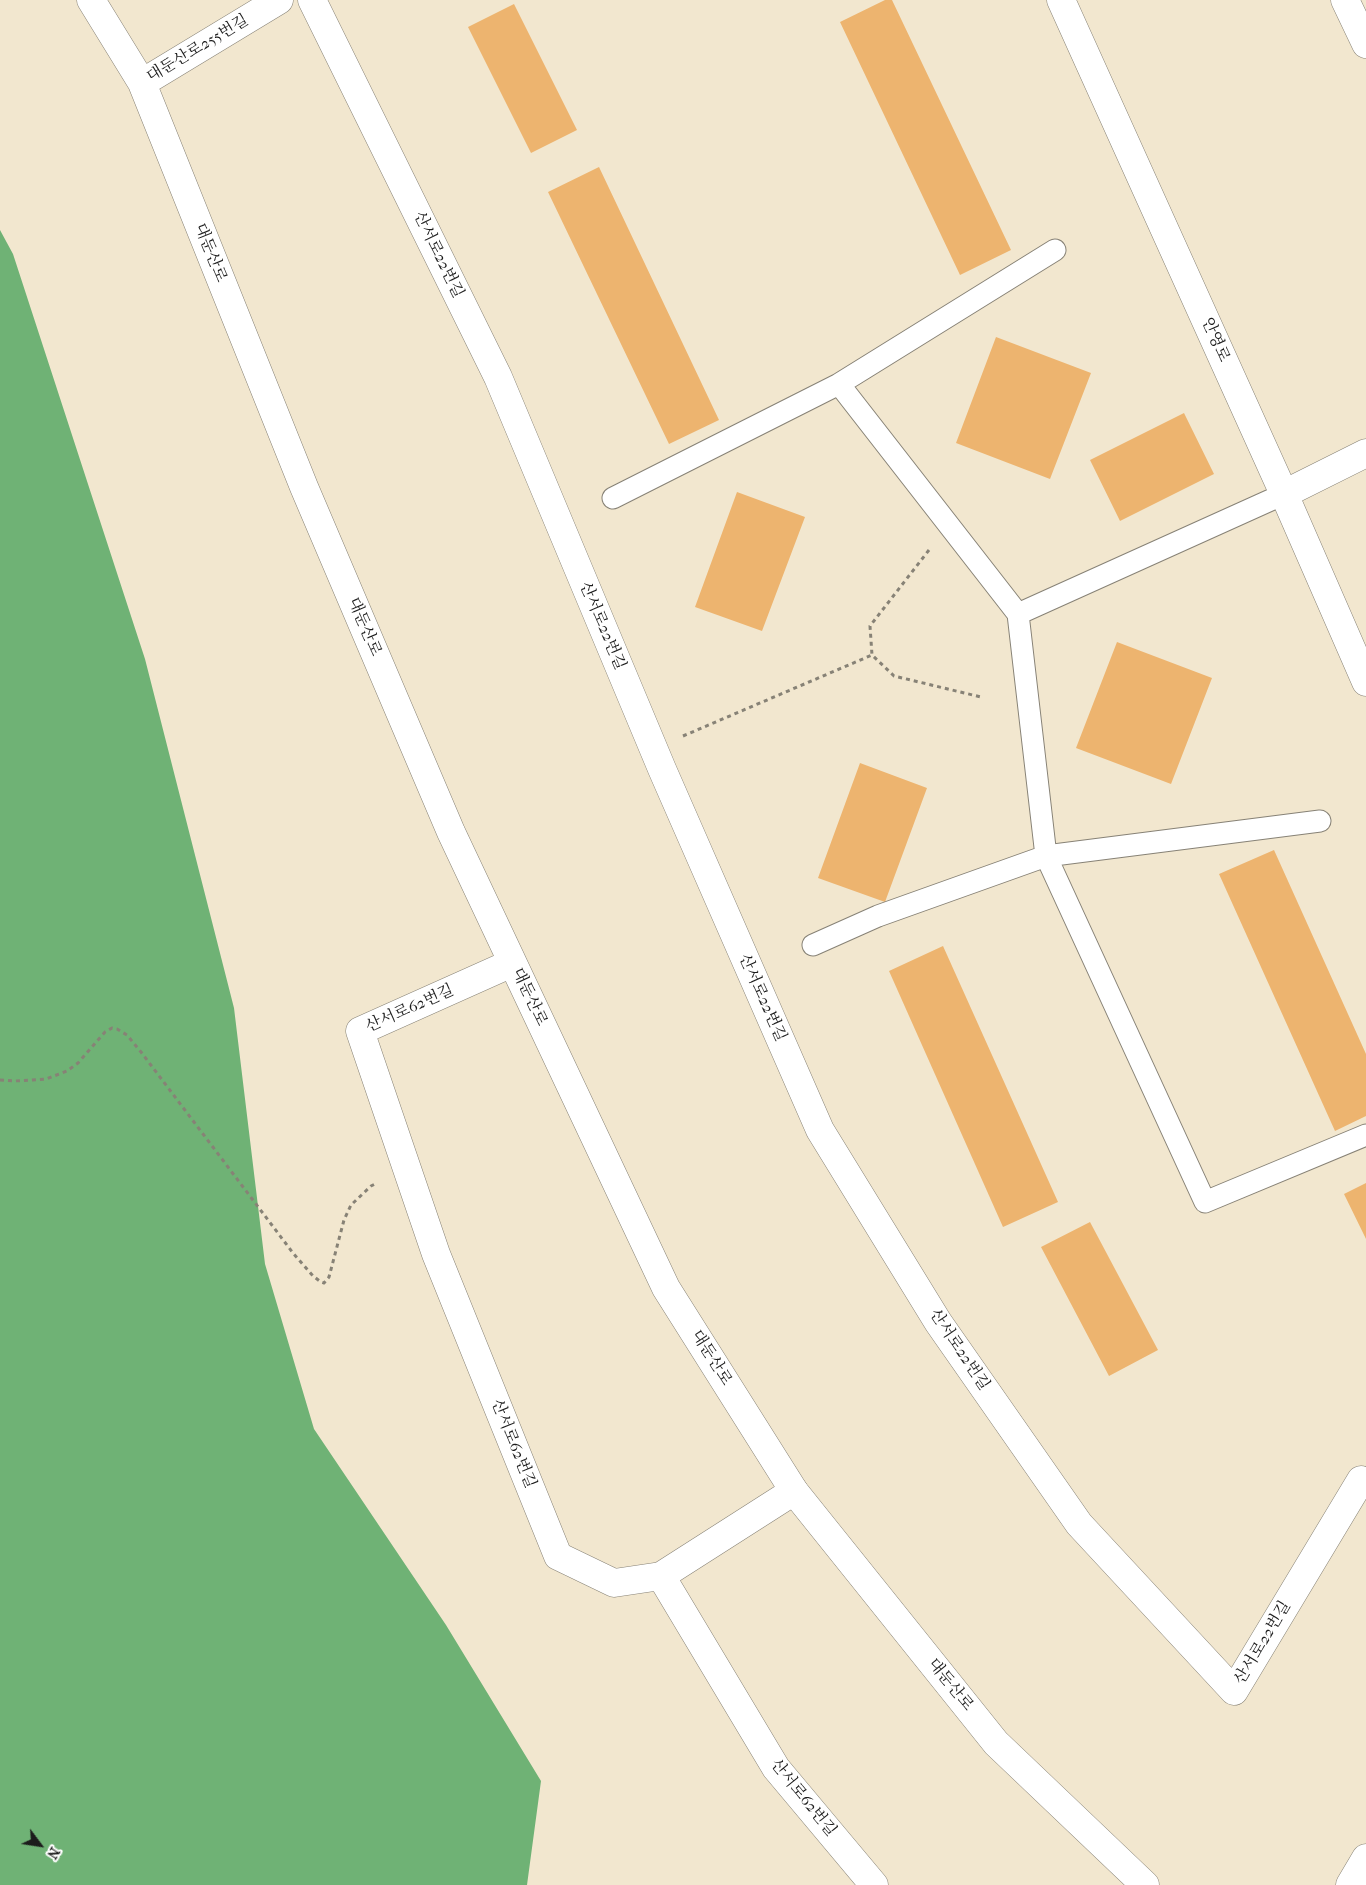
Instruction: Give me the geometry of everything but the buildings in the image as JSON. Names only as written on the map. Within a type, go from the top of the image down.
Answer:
[{"type":"street","name":"대둔산로","points":[[91,0],[142,83],[304,487],[452,832],[666,1288],[794,1491],[996,1743],[1145,1885]]},
{"type":"street","name":"대둔산로255번길","points":[[142,83],[280,0]]},
{"type":"street","name":"산서로22번길","points":[[312,0],[498,377],[662,769],[820,1130],[938,1322],[1079,1524],[1234,1691],[1361,1480],[1366,1483]]},
{"type":"street","name":"안영로","points":[[1061,0],[1284,494],[1366,682]]},
{"type":"street","points":[[1345,0],[1366,44]]},
{"type":"street","points":[[1284,494],[1366,453]]},
{"type":"street","name":"산서로62번길","points":[[512,963],[360,1031],[436,1254],[558,1556],[614,1583],[661,1576],[776,1768],[874,1885]]},
{"type":"street","points":[[661,1576],[794,1491]]},
{"type":"street","points":[[1350,1885],[1366,1858]]},
{"type":"lane","points":[[613,498],[839,384],[1055,250]]},
{"type":"lane","points":[[839,384],[1018,614],[1046,856],[1205,1202],[1366,1135]]},
{"type":"lane","points":[[1018,614],[1284,494]]},
{"type":"lane","points":[[814,945],[878,916],[1046,856],[1320,821]]},
{"type":"path","points":[[929,550],[870,626],[872,656],[894,676],[981,697]]},
{"type":"path","points":[[682,736],[872,656]]},
{"type":"path","points":[[0,1080],[46,1079],[67,1071],[78,1063],[105,1032],[112,1028],[127,1035],[293,1253],[312,1276],[324,1283],[329,1277],[344,1220],[350,1205],[371,1186],[406,1166]]},
{"type":"green space","points":[[0,230],[13,254],[145,659],[234,1008],[265,1264],[314,1429],[446,1625],[541,1781],[527,1885],[0,1885]]}]
